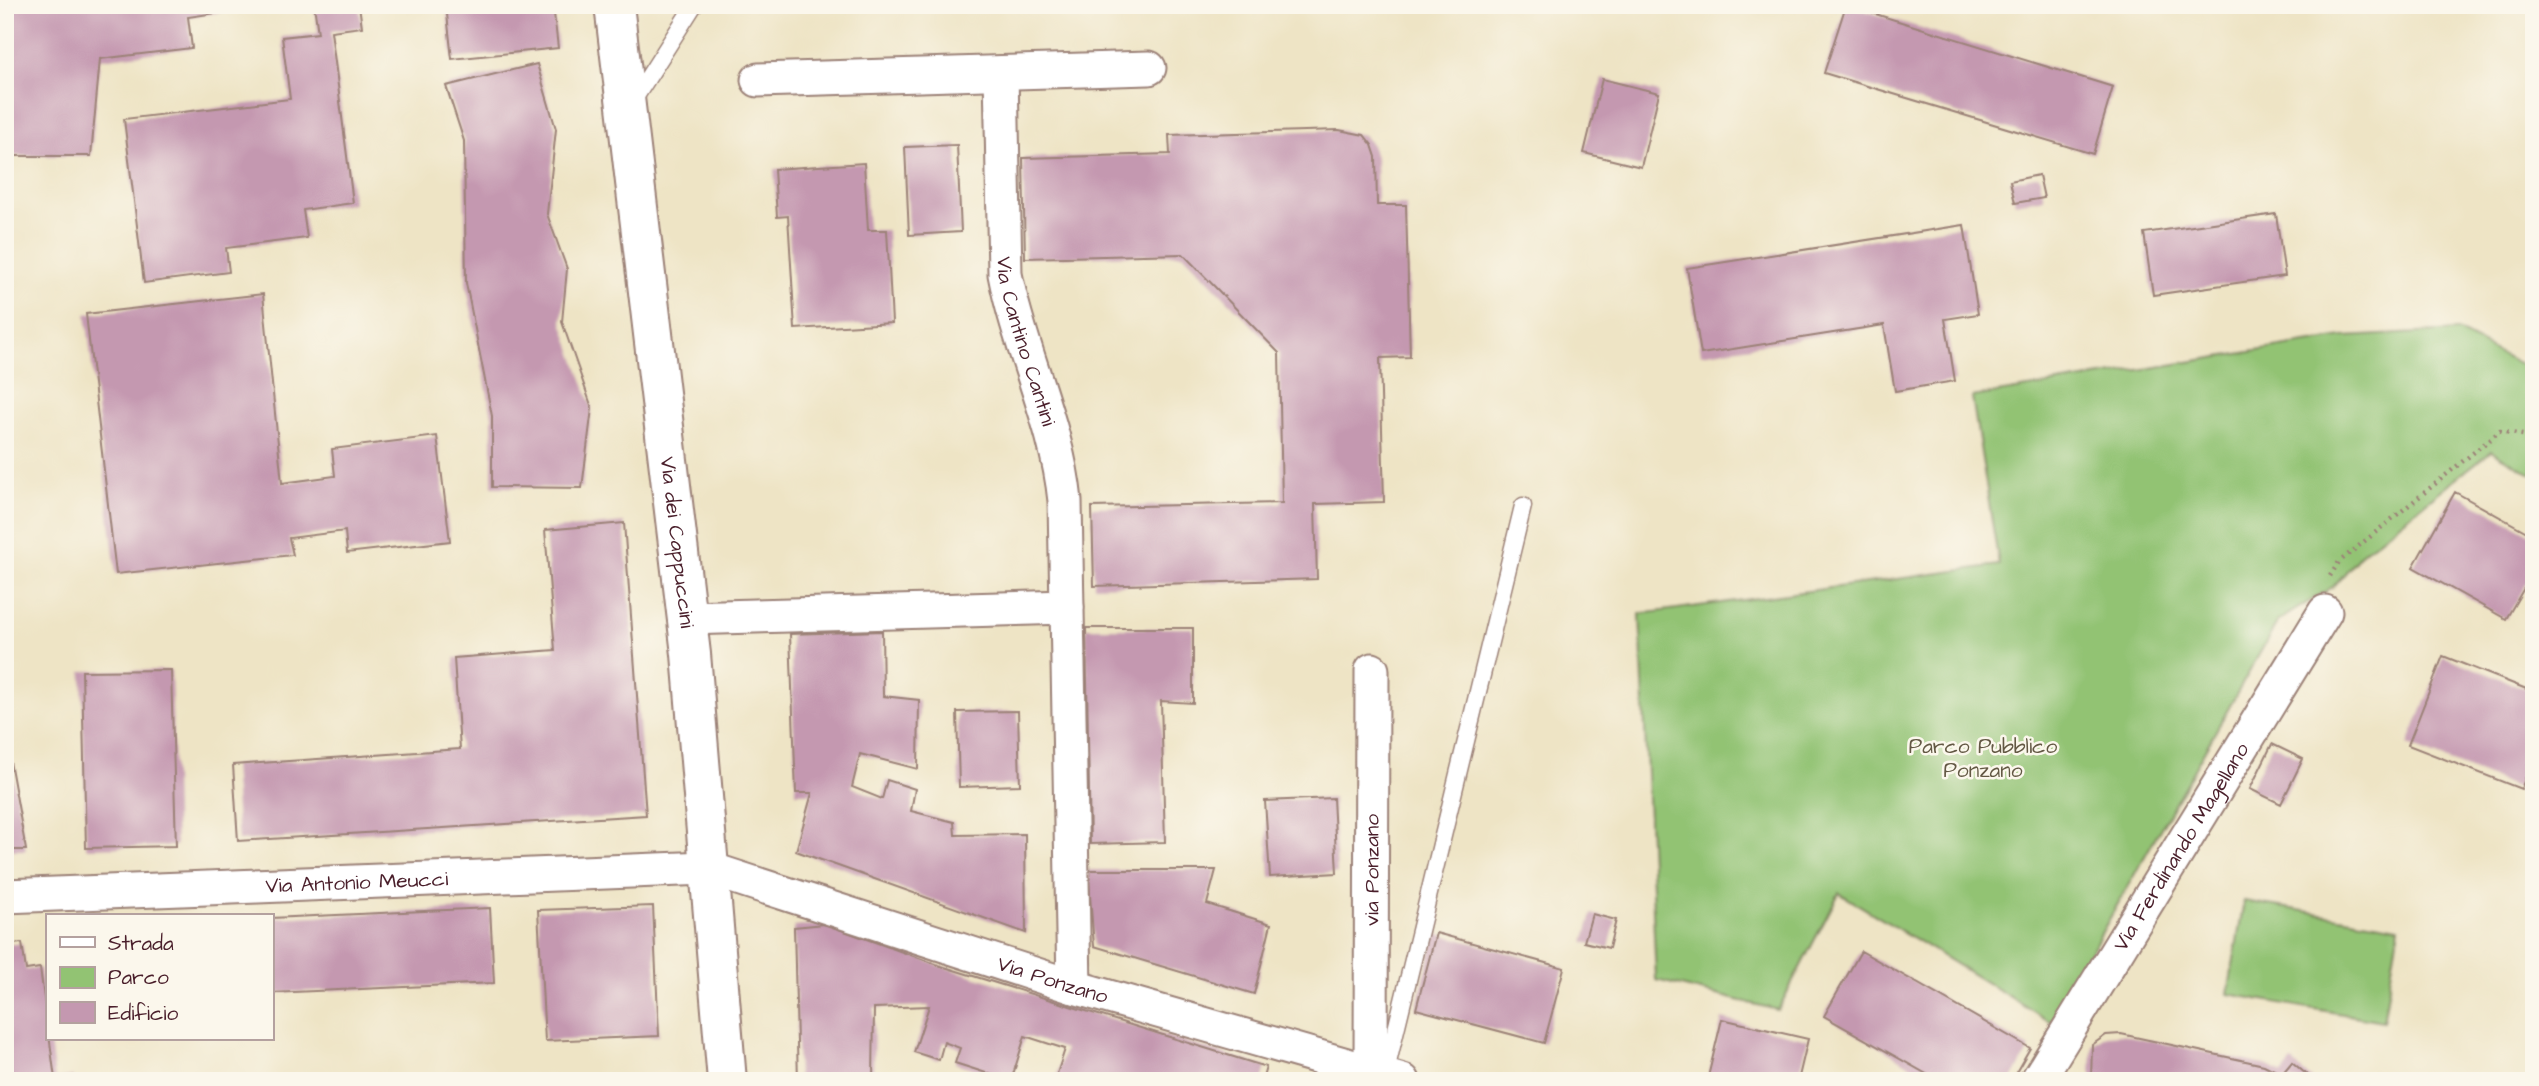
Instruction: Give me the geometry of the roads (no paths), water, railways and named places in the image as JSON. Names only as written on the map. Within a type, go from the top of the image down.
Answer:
[{"type":"main road","name":"Via dei Cappuccini","points":[[614,5],[687,618],[727,1081]]},
{"type":"street","points":[[758,80],[1149,68]]},
{"type":"street","name":"Via Cantino Cantini","points":[[1001,73],[1005,274],[1011,303],[1058,451],[1065,501],[1074,987]]},
{"type":"street","points":[[687,618],[1068,607]]},
{"type":"street","name":"Via Ferdinando Magellano","points":[[2037,1081],[2325,612]]},
{"type":"street","name":"via Ponzano","points":[[1372,670],[1386,1075]]},
{"type":"street","name":"Via Ponzano","points":[[707,869],[1074,987],[1386,1075]]},
{"type":"street","name":"Via Antonio Meucci","points":[[5,896],[707,869]]},
{"type":"lane","points":[[626,113],[694,5]]},
{"type":"lane","points":[[1386,1075],[1523,506]]},
{"type":"park label","name":"Parco Pubblico Ponzano","points":[[1983,758]]}]
